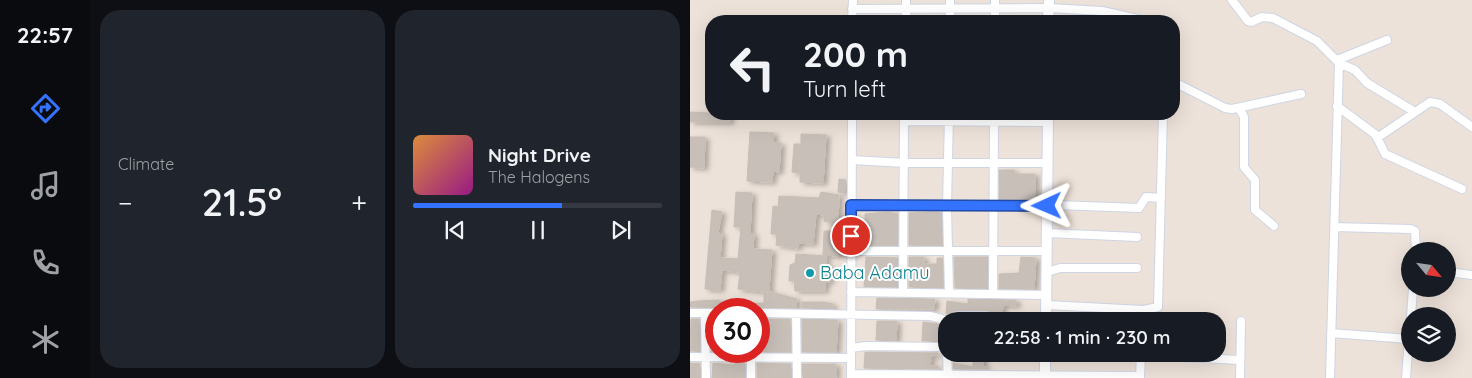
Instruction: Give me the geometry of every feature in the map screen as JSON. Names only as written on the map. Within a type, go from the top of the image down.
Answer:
[{"type":"street","points":[[852,0],[852,15]]},
{"type":"street","points":[[906,0],[906,15]]},
{"type":"street","points":[[950,0],[950,15]]},
{"type":"street","points":[[994,15],[995,0]]},
{"type":"street","points":[[1232,0],[1248,21],[1251,22],[1266,17],[1273,18],[1318,41],[1338,61],[1355,70],[1367,83],[1415,112]]},
{"type":"street","points":[[852,9],[994,9],[1049,4],[1102,10],[1122,15]]},
{"type":"street","points":[[1338,61],[1387,40]]},
{"type":"street","points":[[1330,378],[1338,61]]},
{"type":"street","points":[[1180,85],[1218,106],[1232,109],[1300,94]]},
{"type":"street","points":[[1377,138],[1430,102],[1440,104],[1472,127]]},
{"type":"street","points":[[1337,106],[1377,138],[1385,154],[1462,189]]},
{"type":"street","points":[[1238,108],[1244,117],[1244,166],[1254,180],[1255,210],[1274,226]]},
{"type":"street","points":[[852,120],[851,376],[1140,377],[1141,362]]},
{"type":"street","points":[[903,292],[904,120]]},
{"type":"street","points":[[949,120],[947,206],[949,293]]},
{"type":"street","points":[[993,294],[994,120]]},
{"type":"street","points":[[1046,312],[1047,233],[1052,205],[1048,163],[1048,120]]},
{"type":"street","points":[[851,292],[993,294],[1142,310],[1158,307],[1163,120]]},
{"type":"street","points":[[852,160],[905,163],[1048,163]]},
{"type":"street","points":[[851,205],[1052,205],[1139,208],[1146,197],[1161,198]]},
{"type":"street","points":[[1334,226],[1411,229],[1415,231],[1416,242]]},
{"type":"street","points":[[1047,233],[1137,237]]},
{"type":"street","points":[[851,251],[1047,251]]},
{"type":"street","points":[[1047,272],[1060,268],[1137,268]]},
{"type":"street","points":[[1456,273],[1472,275]]},
{"type":"street","points":[[690,313],[705,313]]},
{"type":"street","points":[[770,313],[930,316],[938,318]]},
{"type":"street","points":[[796,314],[797,378]]},
{"type":"street","points":[[1240,378],[1241,321]]},
{"type":"street","points":[[1331,333],[1401,338]]},
{"type":"street","points":[[851,348],[866,346],[938,347]]},
{"type":"street","points":[[770,355],[851,358]]},
{"type":"street","points":[[690,357],[705,357]]},
{"type":"street","points":[[1226,360],[1240,360]]},
{"type":"street","points":[[947,362],[948,376]]},
{"type":"street","points":[[1045,362],[1045,376]]},
{"type":"street","points":[[1406,378],[1407,362]]},
{"type":"street","points":[[706,363],[706,378]]},
{"type":"street","points":[[751,363],[751,378]]},
{"type":"building","points":[[690,112],[705,113],[705,120],[730,120],[730,122],[690,122]]},
{"type":"building","points":[[750,132],[774,133],[773,143],[781,143],[779,172],[773,171],[772,182],[747,181]]},
{"type":"building","points":[[801,134],[826,135],[823,183],[800,182],[800,173],[792,172],[794,144],[801,144]]},
{"type":"building","points":[[690,137],[705,137],[704,168],[690,167]]},
{"type":"building","points":[[999,170],[1014,170],[1014,174],[1035,174],[1035,200],[999,200]]},
{"type":"building","points":[[839,179],[846,180],[844,193],[838,192]]},
{"type":"building","points":[[736,192],[752,193],[750,234],[754,234],[753,249],[772,250],[769,289],[771,292],[797,299],[796,308],[770,308],[770,298],[764,298],[764,292],[738,289],[740,272],[722,270],[720,290],[705,289],[712,210],[722,212],[718,233],[722,234],[720,258],[738,259],[741,227],[734,227]]},
{"type":"building","points":[[821,192],[839,195],[838,224],[824,221],[824,215],[816,214],[813,244],[799,243],[798,248],[776,245],[777,234],[771,234],[773,206],[778,207],[779,196],[819,198]]},
{"type":"building","points":[[888,212],[898,214],[898,245],[866,245],[865,214]]},
{"type":"building","points":[[909,213],[942,213],[942,245],[909,245]]},
{"type":"building","points":[[824,231],[837,231],[839,239],[846,241],[846,248],[842,248],[842,252],[838,251],[838,256],[823,255]]},
{"type":"building","name":"Baba Adamu","points":[[796,254],[826,256],[826,266],[830,265],[830,282],[825,282],[825,291],[795,291],[794,281],[789,281],[790,265],[795,263]]},
{"type":"building","points":[[866,257],[898,258],[897,287],[864,287]]},
{"type":"building","points":[[909,257],[924,257],[924,264],[937,264],[937,258],[943,258],[943,288],[909,287]]},
{"type":"building","points":[[954,257],[988,257],[987,288],[955,288]]},
{"type":"building","points":[[1021,257],[1036,258],[1034,289],[999,289],[999,274],[1019,273]]},
{"type":"building","points":[[877,298],[935,299],[934,309],[876,309]]},
{"type":"building","points":[[968,299],[1016,300],[1016,306],[1003,305],[1002,312],[956,310],[946,312],[947,301],[968,304]]},
{"type":"building","points":[[705,301],[705,307],[690,307],[690,302]]},
{"type":"building","points":[[802,302],[833,304],[833,309],[802,308]]},
{"type":"building","points":[[691,319],[699,319],[700,351],[690,351]]},
{"type":"building","points":[[770,319],[790,319],[791,352],[770,352]]},
{"type":"building","points":[[802,319],[838,320],[836,352],[802,352]]},
{"type":"building","points":[[877,321],[897,321],[896,341],[876,340]]},
{"type":"building","points":[[923,322],[938,324],[938,340],[922,341]]},
{"type":"building","points":[[865,352],[938,353],[937,355],[931,355],[931,358],[927,359],[931,359],[930,366],[938,366],[938,369],[864,368]]},
{"type":"building","points":[[973,362],[983,362],[983,367],[987,367],[987,369],[953,369],[953,363],[973,367]]},
{"type":"building","points":[[690,363],[700,364],[700,378],[690,378]]},
{"type":"building","points":[[713,363],[745,364],[745,378],[712,378]]},
{"type":"building","points":[[757,363],[791,364],[791,378],[757,378]]},
{"type":"building","points":[[802,364],[836,364],[836,378],[803,378]]},
{"type":"place","name":"Baba Adamu","points":[[810,273]]},
{"type":"route","points":[[851,236],[851,205],[1047,206]]}]
